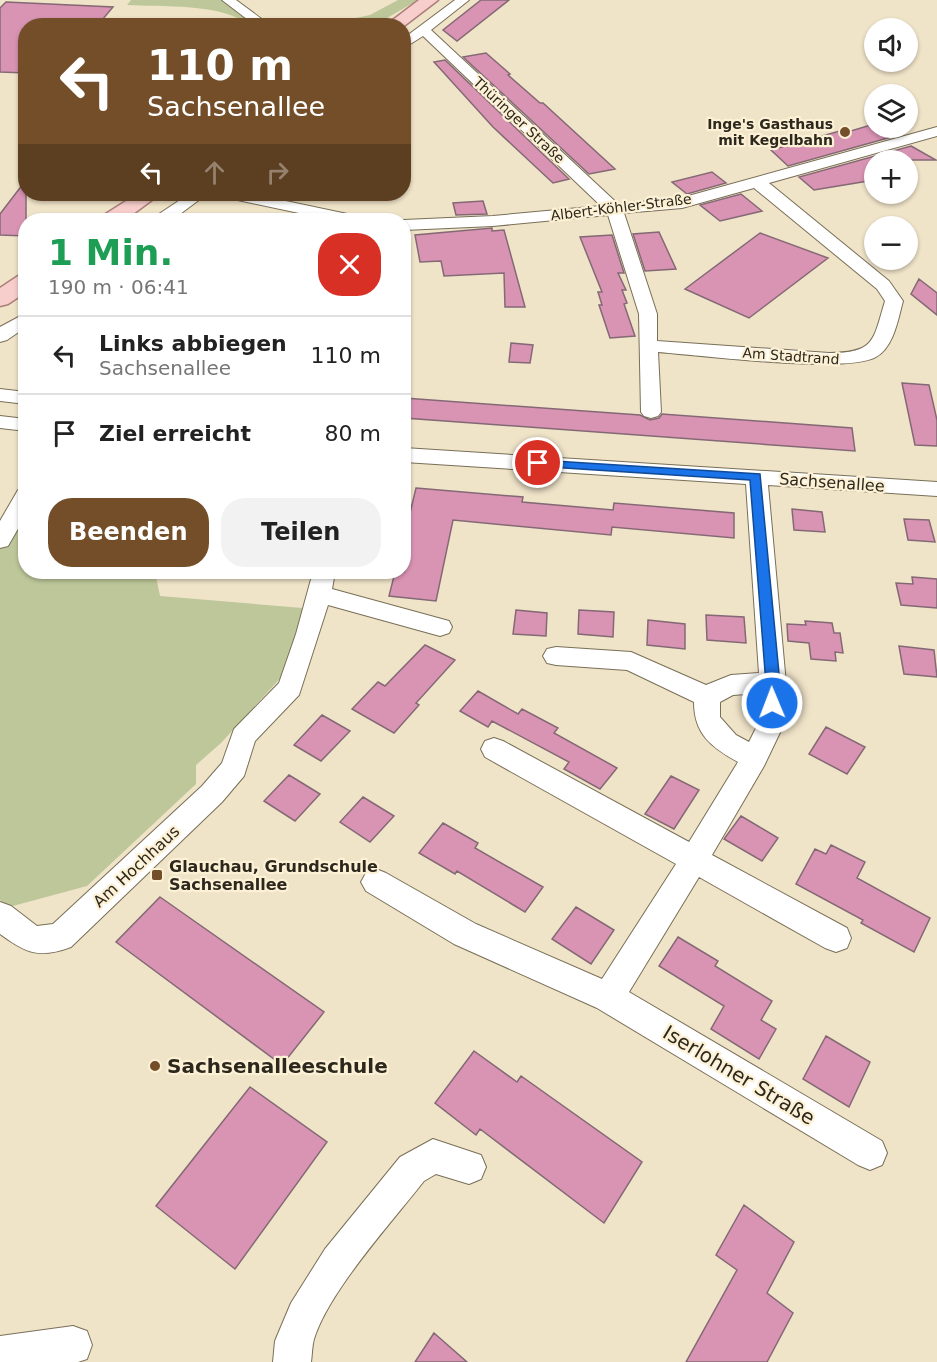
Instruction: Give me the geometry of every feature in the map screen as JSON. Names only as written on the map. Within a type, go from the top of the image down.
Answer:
[{"type":"main road","points":[[404,18],[430,0]]},
{"type":"main road","points":[[122,213],[140,201]]},
{"type":"main road","points":[[0,299],[18,287]]},
{"type":"street","points":[[228,0],[254,18]]},
{"type":"street","points":[[411,39],[463,0]]},
{"type":"street","name":"Thüringer Straße","points":[[423,30],[615,210]]},
{"type":"street","name":"Albert-Köhler-Straße","points":[[411,225],[493,221],[682,203],[937,131]]},
{"type":"street","name":"Am Stadtrand","points":[[648,346],[854,360],[871,354],[883,341],[894,301],[883,285],[756,181]]},
{"type":"street","points":[[172,213],[189,201]]},
{"type":"street","points":[[265,201],[320,213]]},
{"type":"street","points":[[615,210],[648,314],[651,412]]},
{"type":"street","points":[[0,336],[18,324]]},
{"type":"street","points":[[0,395],[18,397]]},
{"type":"street","points":[[0,422],[18,423]]},
{"type":"street","name":"Sachsenallee","points":[[411,455],[937,489]]},
{"type":"street","points":[[608,997],[694,860],[754,758],[772,722],[773,684],[756,477]]},
{"type":"street","points":[[0,540],[18,509]]},
{"type":"street","points":[[321,583],[440,627]]},
{"type":"street","name":"Am Hochhaus","points":[[0,916],[32,940],[60,937],[212,794],[234,768],[243,736],[290,688],[308,634],[321,583]]},
{"type":"street","points":[[556,656],[630,661],[707,697]]},
{"type":"street","points":[[707,697],[722,686],[747,682],[773,684]]},
{"type":"street","points":[[707,697],[707,720],[727,743],[754,758]]},
{"type":"street","points":[[494,748],[836,938]]},
{"type":"street","name":"Iserlohner Straße","points":[[376,882],[465,934],[608,997],[870,1153]]},
{"type":"street","points":[[292,1362],[296,1332],[315,1295],[412,1169],[433,1156],[469,1167]]},
{"type":"street","points":[[0,1355],[73,1345]]},
{"type":"green space","points":[[131,0],[228,0],[250,18],[238,18],[208,10],[173,6],[127,5]]},
{"type":"green space","points":[[398,0],[418,0],[387,18],[356,18],[370,15]]},
{"type":"green space","points":[[18,516],[18,579],[156,579],[160,596],[315,609],[285,673],[221,743],[196,765],[196,784],[87,886],[9,907],[0,900],[0,549]]},
{"type":"building","points":[[481,0],[509,0],[457,41],[443,30]]},
{"type":"building","points":[[6,2],[113,7],[104,18],[18,18],[18,73],[0,72],[0,8]]},
{"type":"building","points":[[486,53],[615,169],[589,174],[463,57]]},
{"type":"building","points":[[445,60],[569,179],[553,183],[493,127],[434,62]]},
{"type":"building","points":[[864,127],[864,138],[888,138],[788,166],[771,150],[847,129],[851,131]]},
{"type":"building","points":[[911,146],[936,160],[918,160],[918,150],[897,150]]},
{"type":"building","points":[[864,159],[864,182],[814,190],[799,177]]},
{"type":"building","points":[[712,172],[726,183],[687,194],[672,182]]},
{"type":"building","points":[[18,190],[18,201],[26,201],[26,213],[18,213],[18,236],[0,235],[0,214]]},
{"type":"building","points":[[741,194],[762,211],[720,221],[700,205]]},
{"type":"building","points":[[483,201],[487,214],[456,215],[453,203]]},
{"type":"building","points":[[492,228],[492,231],[504,230],[525,307],[505,307],[504,273],[444,276],[441,261],[420,262],[415,235]]},
{"type":"building","points":[[659,232],[676,269],[645,271],[633,234]]},
{"type":"building","points":[[760,233],[828,258],[749,318],[685,289]]},
{"type":"building","points":[[612,235],[624,273],[618,273],[626,290],[622,290],[627,303],[624,304],[635,336],[610,338],[599,305],[602,305],[598,292],[602,292],[580,237]]},
{"type":"building","points":[[919,279],[937,293],[937,315],[911,294]]},
{"type":"building","points":[[511,343],[533,345],[530,363],[509,362]]},
{"type":"building","points":[[902,383],[929,385],[937,420],[937,446],[915,445]]},
{"type":"building","points":[[411,399],[640,415],[650,420],[659,418],[662,414],[852,428],[855,451],[411,419]]},
{"type":"building","points":[[416,488],[523,497],[522,502],[613,510],[614,503],[734,513],[734,538],[612,527],[611,535],[453,520],[436,601],[389,596],[393,579],[411,579],[411,509]]},
{"type":"building","points":[[792,509],[822,512],[825,532],[794,530]]},
{"type":"building","points":[[904,519],[929,520],[935,542],[908,540]]},
{"type":"building","points":[[912,577],[937,579],[937,608],[901,605],[896,583],[913,584]]},
{"type":"building","points":[[516,610],[547,613],[546,636],[513,634]]},
{"type":"building","points":[[579,610],[614,612],[613,637],[578,634]]},
{"type":"building","points":[[706,615],[744,617],[746,643],[707,640]]},
{"type":"building","points":[[648,620],[685,624],[685,649],[647,645]]},
{"type":"building","points":[[805,621],[832,623],[834,633],[840,633],[843,653],[835,652],[836,661],[811,659],[809,643],[788,641],[787,624],[806,625]]},
{"type":"building","points":[[425,645],[455,660],[416,703],[419,705],[394,733],[352,709],[378,682],[385,686]]},
{"type":"building","points":[[899,646],[934,650],[937,677],[904,674]]},
{"type":"building","points":[[478,691],[518,714],[522,709],[558,728],[554,733],[617,768],[600,789],[564,769],[569,762],[492,721],[488,727],[460,711]]},
{"type":"building","points":[[322,715],[350,731],[321,761],[294,745]]},
{"type":"building","points":[[826,727],[865,747],[847,774],[809,754]]},
{"type":"building","points":[[289,775],[320,794],[295,821],[264,801]]},
{"type":"building","points":[[671,776],[699,790],[674,829],[645,814]]},
{"type":"building","points":[[363,797],[394,816],[370,842],[340,822]]},
{"type":"building","points":[[741,816],[778,838],[762,861],[724,839]]},
{"type":"building","points":[[443,823],[478,843],[475,848],[543,887],[525,912],[457,871],[455,874],[419,853]]},
{"type":"building","points":[[831,845],[865,862],[857,878],[930,918],[914,952],[861,923],[863,920],[796,884],[815,849],[826,854]]},
{"type":"building","points":[[160,897],[324,1012],[282,1065],[116,942]]},
{"type":"building","points":[[576,907],[614,930],[591,964],[552,939]]},
{"type":"building","points":[[678,937],[718,961],[715,966],[772,1001],[761,1020],[776,1029],[759,1059],[711,1029],[724,1006],[659,966]]},
{"type":"building","points":[[826,1036],[870,1062],[849,1107],[803,1079]]},
{"type":"building","points":[[474,1051],[517,1082],[521,1076],[642,1162],[604,1223],[480,1129],[476,1135],[435,1103]]},
{"type":"building","points":[[250,1087],[327,1142],[235,1269],[156,1206]]},
{"type":"building","points":[[744,1205],[794,1242],[767,1293],[793,1313],[767,1362],[686,1362],[737,1270],[716,1255]]},
{"type":"building","points":[[434,1333],[467,1362],[415,1362]]},
{"type":"place","name":"Inge's Gasthaus mit Kegelbahn","points":[[845,132]]},
{"type":"place","name":"Glauchau, Grundschule Sachsenallee","points":[[157,875]]},
{"type":"place","name":"Sachsenalleeschule","points":[[155,1066]]},
{"type":"route","points":[[538,463],[756,477],[773,684],[772,703]]}]
